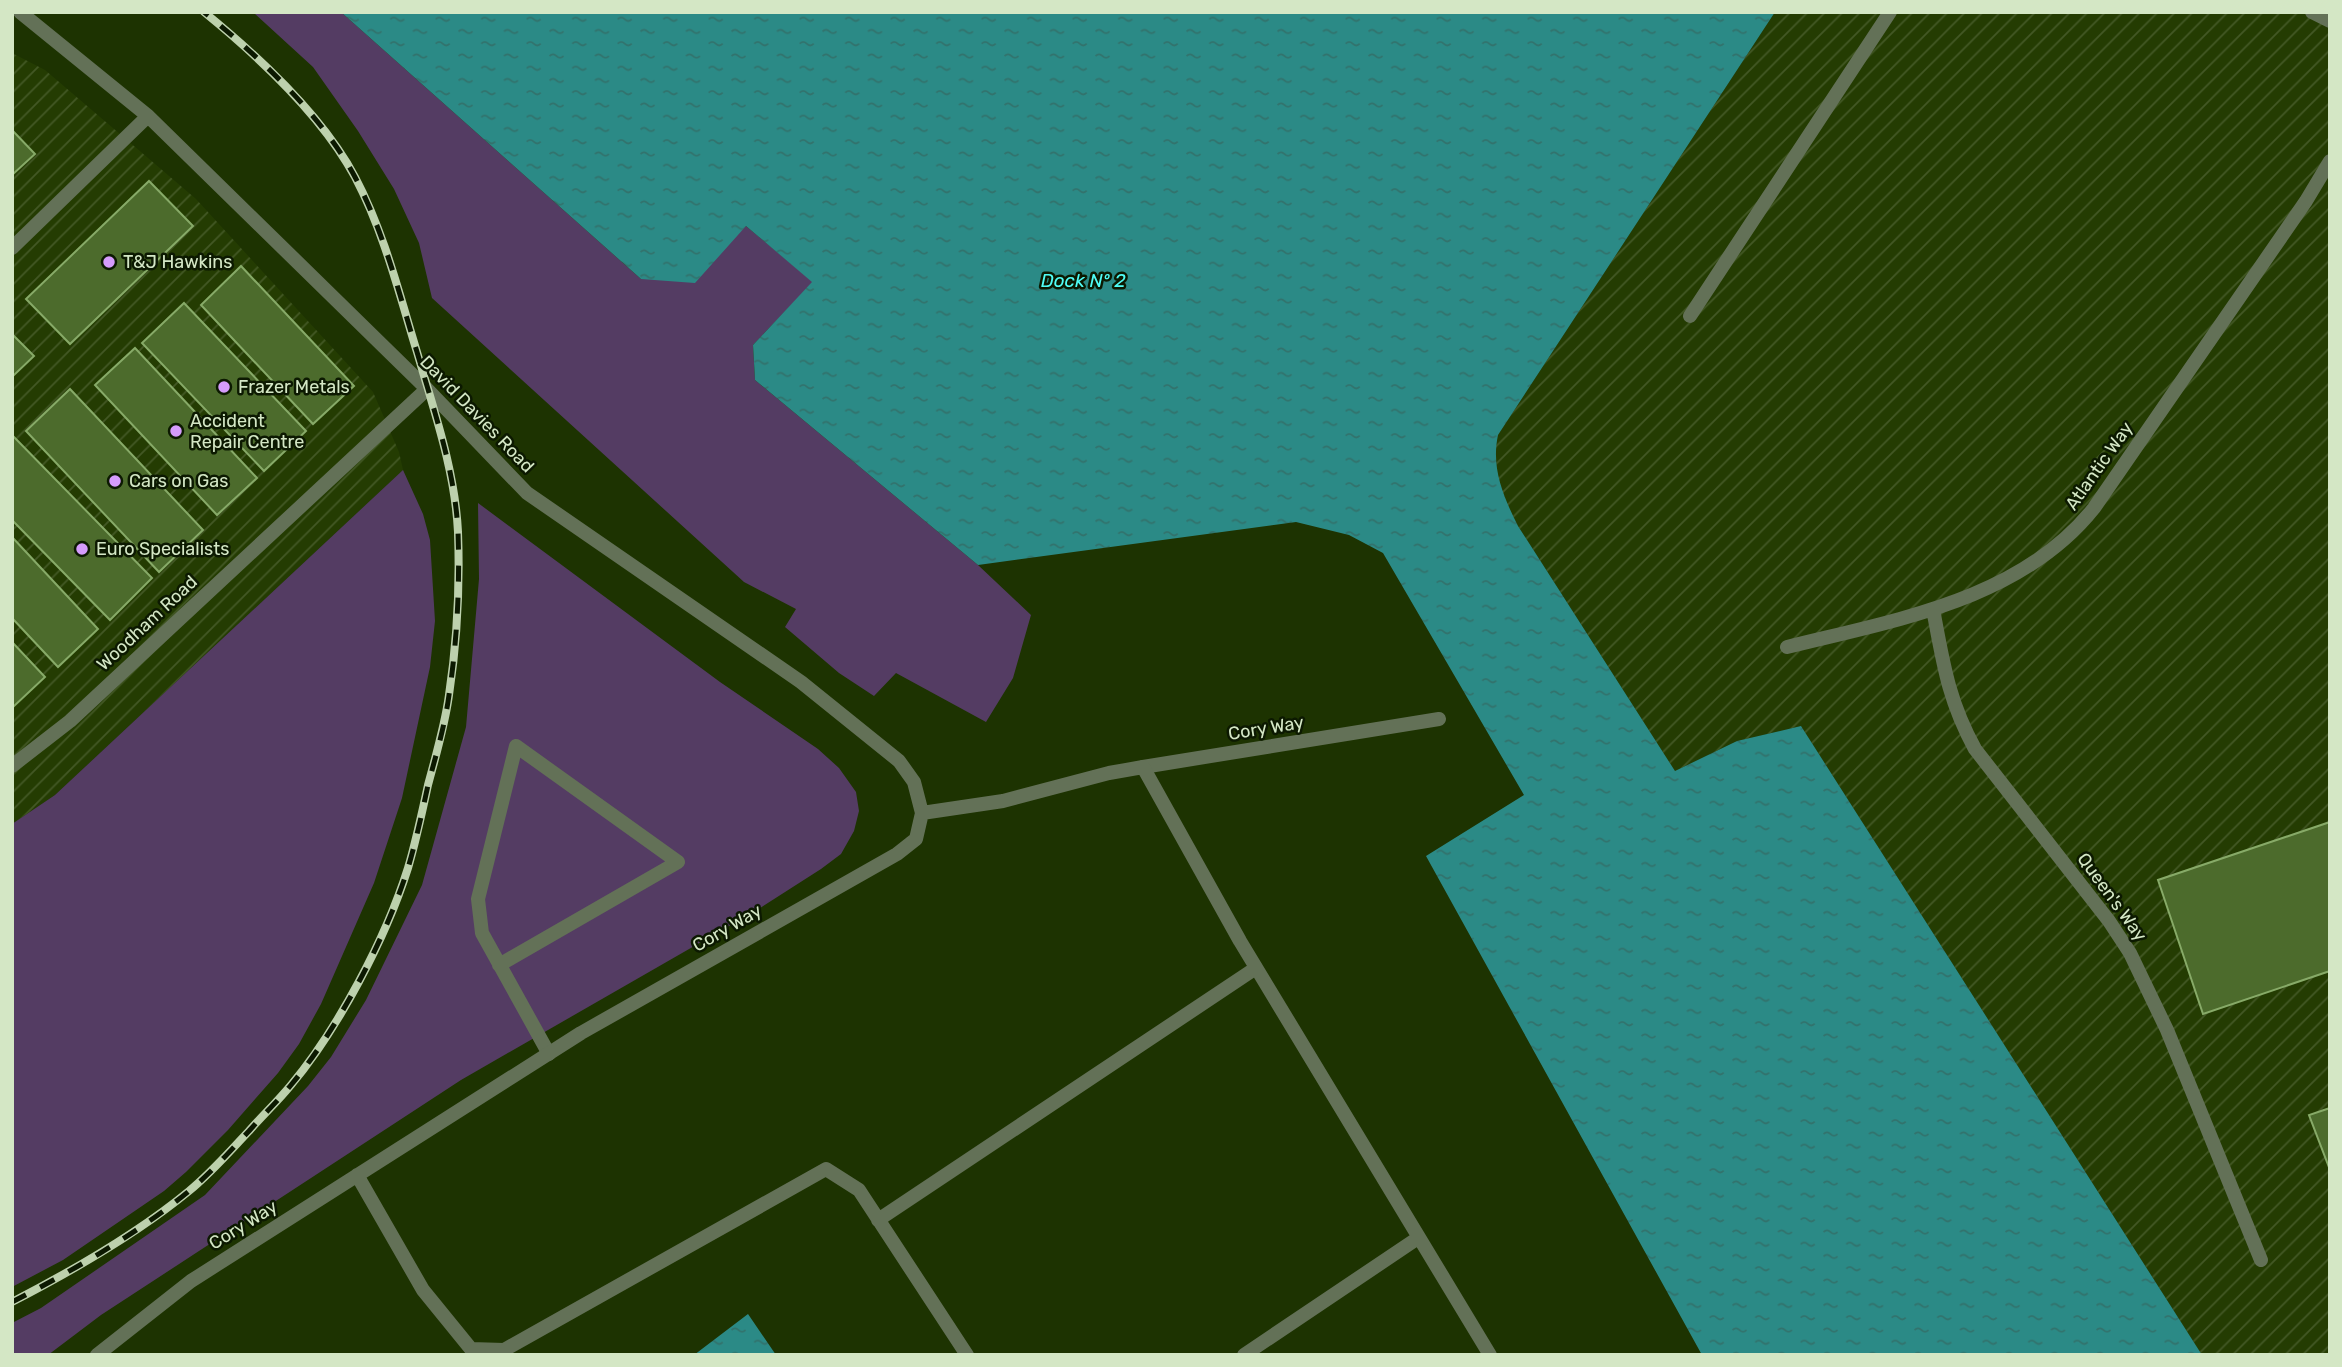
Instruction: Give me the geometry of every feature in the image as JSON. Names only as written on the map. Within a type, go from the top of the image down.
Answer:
[{"type":"street","name":"David Davies Road","points":[[20,12],[148,116],[427,389],[527,493],[801,682],[899,761],[914,782],[922,813]]},
{"type":"street","points":[[1690,316],[1890,12]]},
{"type":"street","points":[[2312,12],[2330,21]]},
{"type":"street","points":[[12,248],[148,116]]},
{"type":"street","name":"Atlantic Way","points":[[1787,648],[1933,609],[1988,588],[2025,569],[2076,531],[2306,201],[2330,161]]},
{"type":"street","name":"Woodham Road","points":[[12,766],[70,721],[427,389]]},
{"type":"street","name":"Queen's Way","points":[[1933,609],[1949,693],[1959,719],[1981,758],[2109,921],[2130,953],[2167,1030],[2261,1260]]},
{"type":"street","name":"Cory Way","points":[[97,1355],[191,1281],[581,1033],[897,854],[916,839],[922,813],[1003,801],[1108,773],[1439,719]]},
{"type":"street","points":[[499,965],[678,862],[516,746],[478,899],[482,933],[499,965],[549,1054]]},
{"type":"street","points":[[1143,767],[1256,968],[1490,1355]]},
{"type":"street","points":[[878,1220],[1256,968]]},
{"type":"street","points":[[357,1175],[423,1290],[471,1349],[505,1350],[826,1169],[859,1190],[967,1355]]},
{"type":"street","points":[[1244,1355],[1418,1238]]},
{"type":"shaded area","points":[[253,12],[341,12],[641,279],[746,226],[813,282],[753,345],[755,380],[978,565],[1031,615],[1013,678],[986,722],[896,673],[874,696],[839,673],[785,627],[796,609],[744,582],[432,298],[419,243],[394,189],[358,131],[313,67]]},
{"type":"shaded area","points":[[1775,12],[2330,12],[2330,1355],[2202,1355],[1801,726],[1737,741],[1675,771],[1518,526],[1503,497],[1495,451],[1498,435]]},
{"type":"shaded area","points":[[12,53],[45,70],[196,199],[373,392],[399,452],[403,470],[55,795],[12,824]]},
{"type":"shaded area","points":[[403,470],[423,514],[430,540],[435,621],[430,667],[402,798],[374,883],[321,1004],[299,1044],[278,1073],[228,1130],[186,1172],[164,1191],[63,1260],[12,1287],[12,824],[55,795]]},
{"type":"shaded area","points":[[478,503],[720,682],[818,749],[839,768],[856,792],[859,811],[854,831],[841,854],[821,869],[757,910],[461,1080],[101,1315],[48,1355],[12,1355],[12,1323],[41,1308],[205,1195],[308,1086],[331,1057],[366,1000],[422,885],[466,727],[479,579]]},
{"type":"water","name":"Dock Nº 2","points":[[341,12],[1775,12],[1498,435],[1496,459],[1503,493],[1518,526],[1675,771],[1737,741],[1801,726],[2202,1355],[1702,1355],[1426,856],[1524,795],[1383,553],[1349,535],[1296,522],[978,565],[755,380],[753,345],[812,282],[746,226],[695,283],[641,279]]},
{"type":"water","points":[[748,1314],[776,1355],[694,1355]]},
{"type":"building","points":[[12,130],[35,154],[12,175]]},
{"type":"building","name":"T&J Hawkins","points":[[149,181],[193,226],[70,344],[26,299]]},
{"type":"building","points":[[241,266],[354,386],[313,424],[201,305]]},
{"type":"building","name":"Frazer Metals","points":[[184,303],[306,431],[264,471],[142,343]]},
{"type":"building","points":[[12,334],[34,356],[12,377]]},
{"type":"building","name":"Accident Repair Centre","points":[[135,348],[257,478],[217,515],[95,385]]},
{"type":"building","name":"Cars on Gas","points":[[70,389],[203,530],[159,572],[26,431]]},
{"type":"building","name":"Euro Specialists","points":[[12,435],[152,578],[110,620],[12,520]]},
{"type":"building","points":[[12,537],[98,629],[58,667],[12,618]]},
{"type":"building","points":[[12,642],[45,677],[12,708]]},
{"type":"building","points":[[2330,822],[2330,971],[2203,1014],[2158,880]]},
{"type":"building","points":[[2330,1108],[2330,1170],[2309,1115]]},
{"type":"railway","points":[[12,1302],[104,1251],[189,1191],[276,1102],[309,1062],[359,982],[399,895],[416,837],[449,695],[454,655],[459,552],[453,486],[437,419],[383,241],[355,177],[325,131],[267,67],[204,12]]},
{"type":"place","name":"T&J Hawkins","points":[[109,262]]},
{"type":"place","name":"Frazer Metals","points":[[224,387]]},
{"type":"place","name":"Accident Repair Centre","points":[[176,431]]},
{"type":"place","name":"Cars on Gas","points":[[115,481]]},
{"type":"place","name":"Euro Specialists","points":[[82,549]]}]
